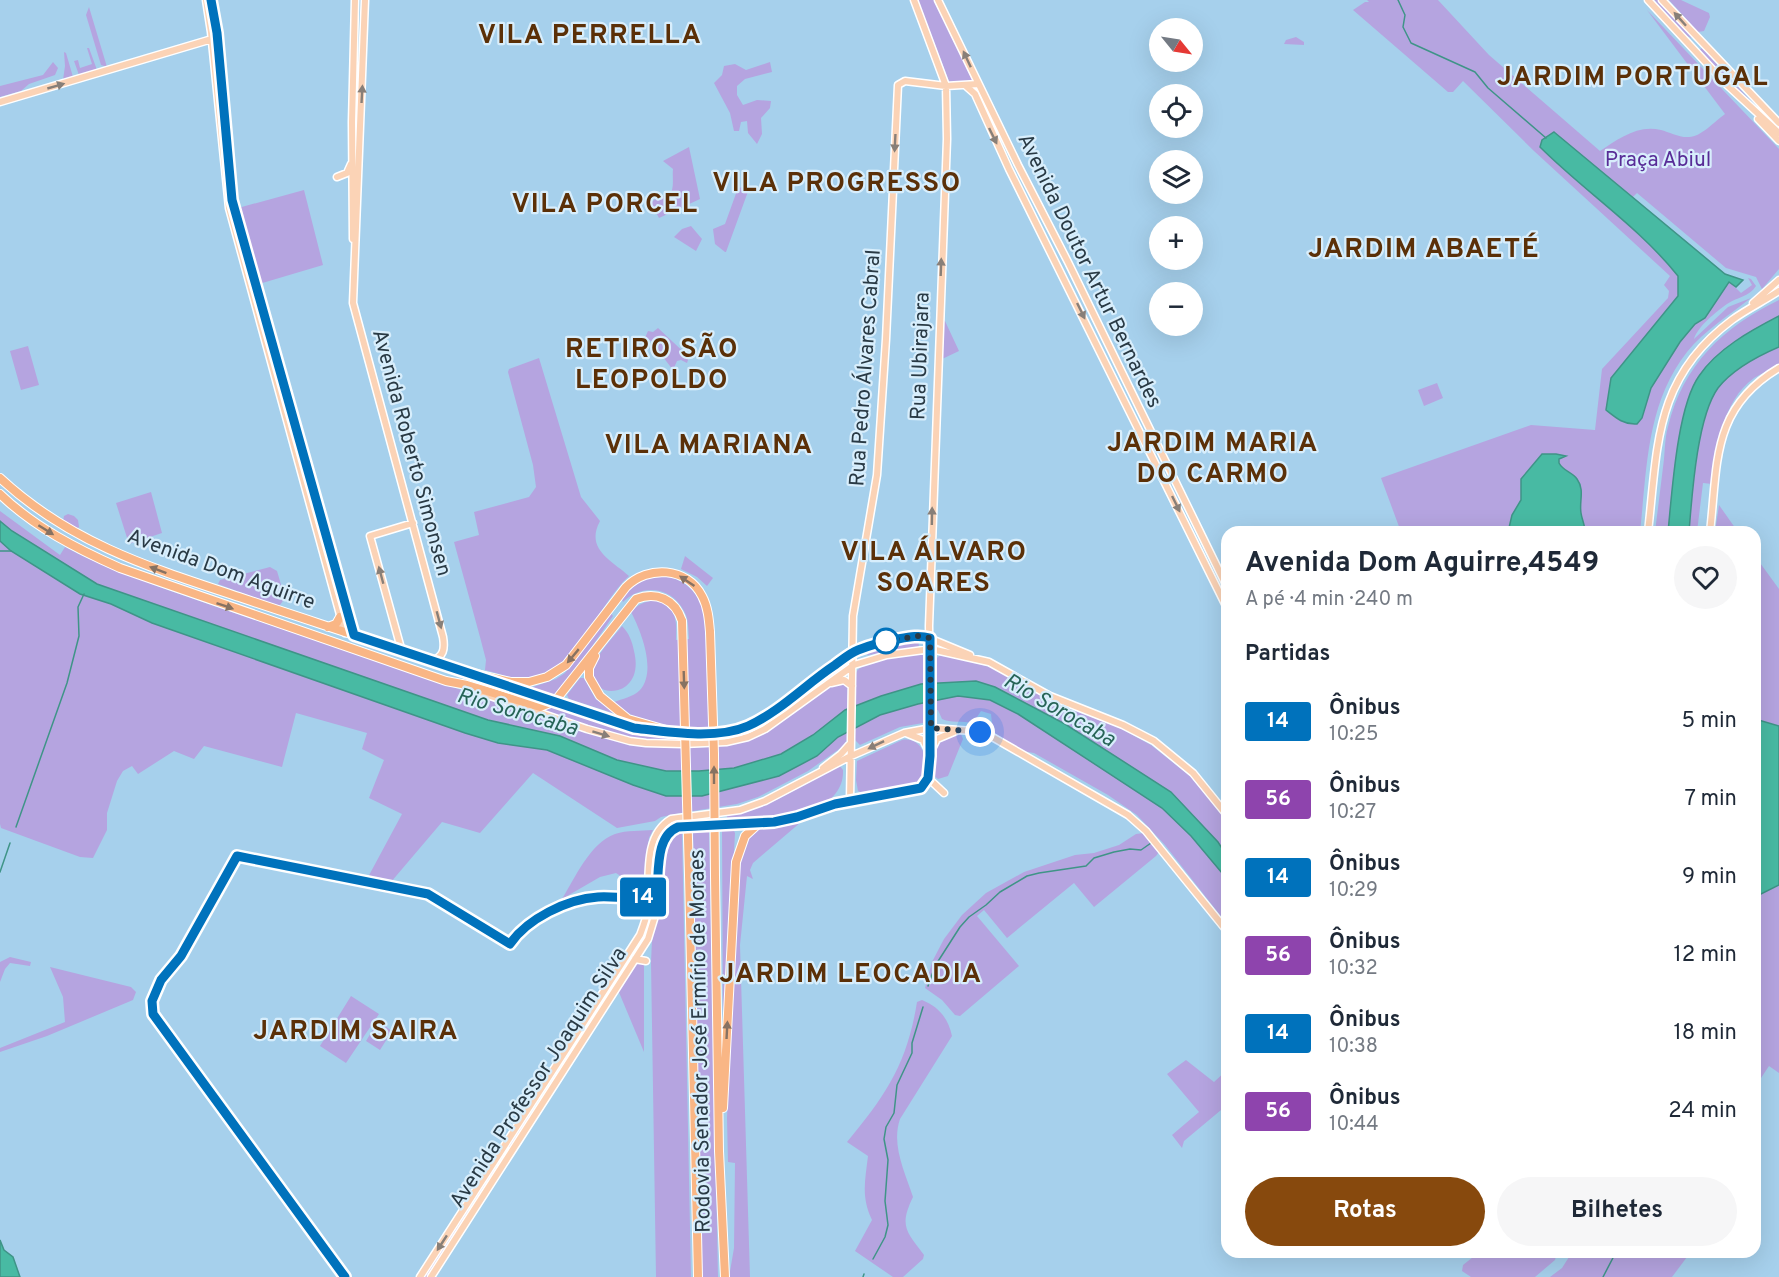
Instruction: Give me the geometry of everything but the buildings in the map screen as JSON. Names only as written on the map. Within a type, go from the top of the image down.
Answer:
[{"type":"highway","name":"Avenida Dom Aguirre","points":[[0,478],[40,511],[68,530],[129,559],[195,584],[464,672]]},
{"type":"highway","name":"Avenida Dom Aguirre","points":[[0,494],[31,520],[86,554],[294,630],[446,681]]},
{"type":"highway","name":"Rodovia Senador José Ermírio de Moraes","points":[[464,672],[511,682],[526,682],[543,679],[558,671],[566,665],[631,582],[643,575],[658,572],[674,574],[691,583],[702,595],[707,608],[710,632],[714,754],[719,1151],[724,1277]]},
{"type":"highway","name":"Rodovia Senador José Ermírio de Moraes","points":[[555,701],[628,606],[636,599],[644,596],[662,597],[674,606],[682,621],[698,1277]]},
{"type":"highway","points":[[327,627],[336,624],[340,617]]},
{"type":"highway","points":[[345,633],[352,648]]},
{"type":"highway","points":[[603,641],[589,668],[589,677],[594,688],[617,711],[628,718],[673,732]]},
{"type":"highway","points":[[446,681],[540,707],[555,701]]},
{"type":"highway","points":[[719,1151],[736,862],[745,836],[758,824]]},
{"type":"main road","points":[[206,0],[214,36],[232,200],[354,635]]},
{"type":"main road","points":[[212,0],[228,207],[345,633]]},
{"type":"main road","name":"Avenida Roberto Simonsen","points":[[354,245],[352,122],[355,0]]},
{"type":"main road","name":"Avenida Roberto Simonsen","points":[[365,0],[353,303],[445,645],[442,655],[430,661]]},
{"type":"main road","name":"Rua Ubirajara","points":[[914,0],[946,86],[932,509],[931,728],[928,778]]},
{"type":"main road","name":"Avenida Doutor Artur Bernardes","points":[[938,0],[1221,575]]},
{"type":"main road","points":[[1648,0],[1779,141]]},
{"type":"main road","points":[[1662,0],[1779,123]]},
{"type":"main road","points":[[1663,17],[1687,38],[1698,39]]},
{"type":"main road","points":[[0,102],[214,36]]},
{"type":"main road","name":"Rua Pedro Álvares Cabral","points":[[850,801],[849,758],[854,616],[877,475],[898,85],[905,81],[946,86]]},
{"type":"main road","points":[[1725,83],[1779,133]]},
{"type":"main road","points":[[946,86],[978,84]]},
{"type":"main road","name":"Avenida Doutor Artur Bernardes","points":[[966,86],[975,94],[1221,596]]},
{"type":"main road","points":[[352,122],[356,127],[359,141]]},
{"type":"main road","points":[[352,158],[355,171],[358,173]]},
{"type":"main road","points":[[337,177],[350,171],[352,158]]},
{"type":"main road","points":[[352,180],[355,184],[354,213],[357,226]]},
{"type":"main road","points":[[1649,526],[1660,430],[1668,402],[1687,364],[1709,340],[1762,297],[1779,280]]},
{"type":"main road","points":[[1733,319],[1779,293]]},
{"type":"main road","points":[[1711,526],[1721,438],[1728,421],[1745,393],[1779,368]]},
{"type":"main road","points":[[402,652],[370,536],[413,524]]},
{"type":"main road","name":"Avenida Dom Aguirre","points":[[464,672],[634,728],[673,732],[725,732],[747,726],[774,712],[854,652],[890,640],[918,636],[930,638],[980,660]]},
{"type":"main road","name":"Avenida Dom Aguirre","points":[[446,681],[610,736],[646,743],[726,742],[748,737],[765,729],[854,665],[869,659],[931,649],[989,662],[1050,696],[1123,725],[1154,741],[1193,773],[1221,808]]},
{"type":"main road","points":[[854,652],[859,659],[869,659]]},
{"type":"main road","points":[[823,687],[844,680],[852,688]]},
{"type":"main road","points":[[812,776],[904,733],[931,728],[987,734],[1128,815],[1146,831],[1221,924]]},
{"type":"main road","points":[[930,756],[936,740],[959,730]]},
{"type":"main road","points":[[904,733],[923,740],[930,756]]},
{"type":"main road","points":[[812,776],[841,754],[850,743]]},
{"type":"main road","name":"Avenida Professor Joaquim Silva","points":[[420,1277],[640,934],[647,912],[653,843],[661,825],[679,817],[740,810],[765,801],[812,776]]},
{"type":"main road","points":[[928,778],[944,794]]},
{"type":"main road","name":"Avenida Professor Joaquim Silva","points":[[431,1277],[636,958],[651,931],[664,838],[678,827],[758,824],[797,817],[835,804],[914,791],[921,788],[928,778]]},
{"type":"main road","points":[[636,958],[646,961]]},
{"type":"green space","points":[[918,0],[934,0],[974,82],[950,84]]},
{"type":"green space","name":"Praça Abiul","points":[[1367,0],[1438,0],[1489,55],[1600,151],[1629,134],[1644,129],[1661,130],[1682,137],[1694,136],[1703,132],[1725,114],[1647,10],[1779,149],[1779,269],[1762,289],[1756,277],[1726,268],[1637,193],[1633,197],[1554,132],[1542,140],[1540,146],[1557,163],[1629,225],[1678,276],[1678,296],[1611,378],[1642,418],[1651,388],[1680,342],[1695,324],[1705,318],[1730,282],[1741,293],[1752,285],[1748,278],[1756,286],[1746,295],[1727,304],[1703,324],[1694,339],[1728,307],[1751,298],[1701,337],[1673,372],[1663,393],[1651,438],[1641,526],[1399,526],[1381,478],[1531,425],[1595,430],[1602,369],[1668,298],[1669,291],[1664,285],[1670,276],[1534,151],[1463,81],[1453,92],[1448,92],[1353,10],[1369,2]]},
{"type":"green space","points":[[1654,0],[1658,0],[1692,38],[1687,36]]},
{"type":"green space","points":[[1669,0],[1681,0],[1709,13],[1710,17],[1704,31],[1698,32]]},
{"type":"green space","points":[[89,7],[107,67],[101,65],[86,15]]},
{"type":"green space","points":[[1296,37],[1304,42],[1304,45],[1284,44],[1286,40]]},
{"type":"green space","points":[[87,48],[89,48],[97,70],[79,75],[74,61],[78,60],[80,68],[92,64]]},
{"type":"green space","points":[[1702,48],[1761,112],[1762,113],[1698,51]]},
{"type":"green space","points":[[64,52],[73,77],[63,80],[65,66]]},
{"type":"green space","points":[[53,62],[58,68],[55,75],[29,84],[21,91],[0,97],[0,86],[43,75]]},
{"type":"green space","points":[[770,62],[772,72],[745,79],[737,86],[737,95],[743,105],[757,100],[771,101],[770,108],[761,118],[762,134],[757,144],[748,133],[747,121],[741,122],[739,131],[734,131],[730,113],[714,83],[722,75],[724,66],[735,64],[746,70]]},
{"type":"green space","points":[[689,147],[700,199],[659,218],[651,203],[658,196],[669,196],[673,183],[673,169],[663,161]]},
{"type":"green space","points":[[750,186],[725,252],[715,244],[713,229],[725,224],[738,188]]},
{"type":"green space","points":[[304,190],[323,265],[259,284],[238,208]]},
{"type":"green space","points":[[691,226],[702,239],[696,251],[674,237],[682,229]]},
{"type":"green space","points":[[1779,300],[1779,365],[1754,378],[1734,400],[1719,441],[1712,484],[1703,483],[1698,526],[1656,526],[1667,431],[1684,385],[1708,350],[1740,323]]},
{"type":"green space","points":[[945,321],[959,351],[940,360],[942,322]]},
{"type":"green space","points":[[658,328],[689,357],[687,363],[677,361],[673,370],[650,340],[644,340],[648,331],[653,332]]},
{"type":"green space","points":[[28,346],[39,385],[21,390],[10,351]]},
{"type":"green space","points":[[539,358],[581,497],[600,521],[596,531],[598,546],[608,559],[629,576],[617,589],[570,655],[556,668],[540,676],[522,679],[485,670],[486,660],[454,542],[479,535],[474,512],[529,497],[536,487],[533,465],[508,372],[509,369]]},
{"type":"green space","points":[[1437,383],[1443,398],[1424,406],[1418,390]]},
{"type":"green space","points":[[151,492],[162,533],[129,544],[116,503]]},
{"type":"green space","points":[[1719,505],[1734,526],[1716,526]]},
{"type":"green space","points":[[0,511],[60,555],[65,547],[114,570],[186,596],[568,727],[626,742],[687,748],[739,742],[774,727],[815,696],[843,682],[847,686],[848,701],[855,696],[856,673],[860,668],[876,661],[923,654],[927,658],[928,674],[937,672],[937,658],[945,655],[990,667],[1062,706],[1118,727],[1151,745],[1190,776],[1221,813],[1221,916],[1165,845],[1137,815],[1108,795],[1034,753],[1022,751],[993,732],[991,714],[981,711],[973,723],[942,719],[938,710],[927,712],[923,723],[900,727],[860,745],[853,738],[846,741],[845,745],[808,771],[758,797],[737,804],[661,817],[655,821],[617,828],[533,773],[480,833],[442,822],[391,882],[367,879],[402,814],[369,798],[384,760],[362,749],[367,733],[296,713],[282,767],[204,746],[194,759],[174,751],[138,774],[132,766],[123,771],[117,781],[107,813],[107,830],[93,858],[80,857],[1,828]]},
{"type":"green space","points":[[68,514],[78,520],[77,529],[63,521],[64,516]]},
{"type":"green space","points":[[685,556],[713,578],[707,586],[697,577],[681,569]]},
{"type":"green space","points":[[1761,564],[1779,589],[1779,1073],[1769,1066],[1761,1078]]},
{"type":"green space","points":[[270,567],[277,571],[285,598],[280,605],[218,584],[220,580]]},
{"type":"green space","points":[[663,575],[684,583],[694,592],[705,612],[709,728],[671,726],[646,721],[623,710],[614,702],[631,696],[640,690],[645,682],[646,651],[631,612],[636,607],[654,601],[666,604],[675,618],[676,640],[689,639],[686,614],[672,597],[656,590],[647,590],[623,602],[621,597],[635,585]]},
{"type":"green space","points":[[610,612],[613,616],[571,677],[554,697],[527,689],[556,679],[565,673]]},
{"type":"green space","points":[[622,626],[632,644],[635,668],[631,680],[624,688],[614,691],[605,690],[597,685],[593,676],[595,664],[603,649]]},
{"type":"green space","points":[[918,638],[919,647],[868,655],[864,651],[887,643]]},
{"type":"green space","points":[[842,663],[843,667],[763,727],[723,739],[646,741],[614,734],[538,710],[557,704],[633,730],[661,734],[680,735],[746,728]]},
{"type":"green space","points":[[580,678],[584,678],[595,698],[616,714],[569,699],[567,695]]},
{"type":"green space","points":[[955,734],[961,734],[963,739],[948,776],[938,779],[933,775],[936,750],[943,740]]},
{"type":"green space","points":[[902,740],[917,743],[924,756],[924,771],[916,784],[862,793],[858,791],[857,761]]},
{"type":"green space","points":[[840,766],[843,770],[840,786],[831,799],[816,808],[780,818],[727,822],[727,815],[776,800]]},
{"type":"green space","points":[[801,822],[753,863],[750,870],[753,879],[747,876],[740,945],[750,1277],[729,1277],[734,1248],[735,1163],[728,1162],[727,1118],[737,875],[745,841],[757,829]]},
{"type":"green space","points":[[693,828],[709,828],[718,1277],[702,1277]]},
{"type":"green space","points":[[722,829],[733,829],[735,833],[725,1019],[723,1022]]},
{"type":"green space","points":[[653,830],[649,838],[643,891],[616,873],[600,877],[562,899],[584,862],[598,845],[615,834]]},
{"type":"green space","points":[[682,831],[691,1277],[656,1277],[652,940],[658,911],[665,847],[671,836]]},
{"type":"green space","points":[[1144,833],[1159,852],[1094,907],[1074,883],[1007,938],[984,910],[977,916],[1019,966],[960,1016],[955,1015],[942,1000],[925,988],[932,962],[944,939],[962,915],[986,893],[1024,872],[1075,855],[1094,853],[1119,845],[1136,834]]},
{"type":"green space","points":[[10,957],[31,962],[30,966],[10,963],[0,982],[0,962]]},
{"type":"green space","points":[[636,960],[643,962],[644,965],[644,1052],[618,990]]},
{"type":"green space","points":[[50,967],[131,987],[136,992],[133,1000],[47,1036],[0,1052],[0,1048],[65,1022],[63,997]]},
{"type":"green space","points":[[351,996],[379,1014],[346,1063],[320,1046]]},
{"type":"green space","points":[[922,1000],[942,1014],[952,1036],[900,1119],[898,1149],[913,1197],[906,1215],[906,1228],[924,1255],[923,1259],[903,1277],[893,1277],[855,1251],[872,1220],[865,1196],[868,1156],[847,1142],[873,1109],[893,1078],[913,1024],[917,1002]]},
{"type":"green space","points":[[378,1021],[392,1031],[380,1050],[366,1041]]},
{"type":"green space","points":[[1186,1060],[1214,1082],[1221,1076],[1221,1110],[1184,1141],[1182,1148],[1172,1135],[1199,1112],[1167,1074]]},
{"type":"green space","points":[[529,1114],[532,1115],[479,1198],[476,1199],[474,1197]]},
{"type":"green space","points":[[465,1211],[469,1211],[469,1214],[428,1277],[422,1277]]},
{"type":"green space","points":[[1472,1258],[1556,1258],[1535,1277],[1471,1277],[1462,1271],[1463,1265]]},
{"type":"green space","points":[[1568,1258],[1686,1258],[1672,1277],[1550,1277],[1562,1268]]},
{"type":"shaded area","points":[[1554,132],[1725,274],[1743,280],[1736,287],[1729,282],[1705,318],[1695,324],[1680,342],[1651,388],[1642,418],[1637,424],[1624,422],[1606,410],[1611,378],[1678,296],[1678,276],[1629,225],[1540,147],[1542,140]]},
{"type":"shaded area","points":[[1779,316],[1779,347],[1738,369],[1718,388],[1711,401],[1700,437],[1690,526],[1669,526],[1677,451],[1685,408],[1692,390],[1706,366],[1746,334]]},
{"type":"shaded area","points":[[1542,454],[1566,456],[1559,459],[1559,463],[1579,483],[1581,513],[1585,526],[1509,526],[1512,515],[1521,500],[1521,479]]},
{"type":"shaded area","name":"Rio Sorocaba","points":[[0,521],[12,531],[97,584],[488,720],[560,736],[617,760],[666,771],[734,768],[781,754],[813,735],[845,710],[881,696],[921,684],[976,681],[995,687],[1065,724],[1171,792],[1221,847],[1221,872],[1191,836],[1162,808],[1018,714],[990,700],[958,696],[880,715],[838,737],[817,756],[779,776],[702,796],[666,796],[547,750],[498,743],[465,733],[152,623],[111,604],[80,594],[11,551],[0,541]]},
{"type":"shaded area","points":[[1761,721],[1779,726],[1779,885],[1761,894]]},
{"type":"shaded area","points":[[0,1240],[4,1250],[13,1257],[20,1277],[0,1277]]},
{"type":"waterway","points":[[1398,0],[1405,15],[1403,27],[1411,43],[1475,72],[1488,88],[1546,138]]},
{"type":"waterway","points":[[0,551],[11,551]]},
{"type":"waterway","points":[[16,827],[67,683],[79,636],[78,607],[84,594]]},
{"type":"waterway","points":[[0,872],[10,843]]},
{"type":"waterway","points":[[928,986],[935,966],[960,927],[1000,892],[1027,876],[1086,866],[1094,858],[1130,849],[1141,850],[1151,843]]},
{"type":"waterway","points":[[873,1259],[885,1237],[888,1225],[885,1201],[888,1160],[884,1139],[886,1127],[894,1113],[897,1085],[912,1053],[912,1043],[923,1007]]},
{"type":"waterway","points":[[1603,1277],[1613,1258]]},
{"type":"bus line","name":"14","points":[[211,0],[217,33],[232,200],[354,635],[634,728],[699,733],[725,732],[747,726],[774,712],[825,672],[858,650],[890,640],[918,636],[930,638],[932,713],[930,756],[928,778],[921,788],[835,804],[774,822],[678,827],[664,838],[657,890],[643,897],[615,896],[579,900],[535,919],[516,934],[510,944],[428,894],[298,870],[237,856],[181,956],[161,980],[152,1001],[153,1014],[345,1277]]},
{"type":"district","name":"VILA PERRELLA","points":[[590,36]]},
{"type":"district","name":"JARDIM PORTUGAL","points":[[1633,78]]},
{"type":"district","name":"VILA PROGRESSO","points":[[837,184]]},
{"type":"district","name":"VILA PORCEL","points":[[605,205]]},
{"type":"district","name":"JARDIM ABAETÉ","points":[[1424,250]]},
{"type":"district","name":"RETIRO SÃO LEOPOLDO","points":[[652,366]]},
{"type":"district","name":"VILA MARIANA","points":[[709,446]]},
{"type":"district","name":"JARDIM MARIA DO CARMO","points":[[1213,460]]},
{"type":"district","name":"VILA ÁLVARO SOARES","points":[[934,568]]},
{"type":"district","name":"JARDIM LEOCADIA","points":[[851,975]]},
{"type":"district","name":"JARDIM SAIRA","points":[[356,1032]]},
{"type":"route","points":[[886,641],[918,636],[930,638],[931,728],[980,732]]}]
